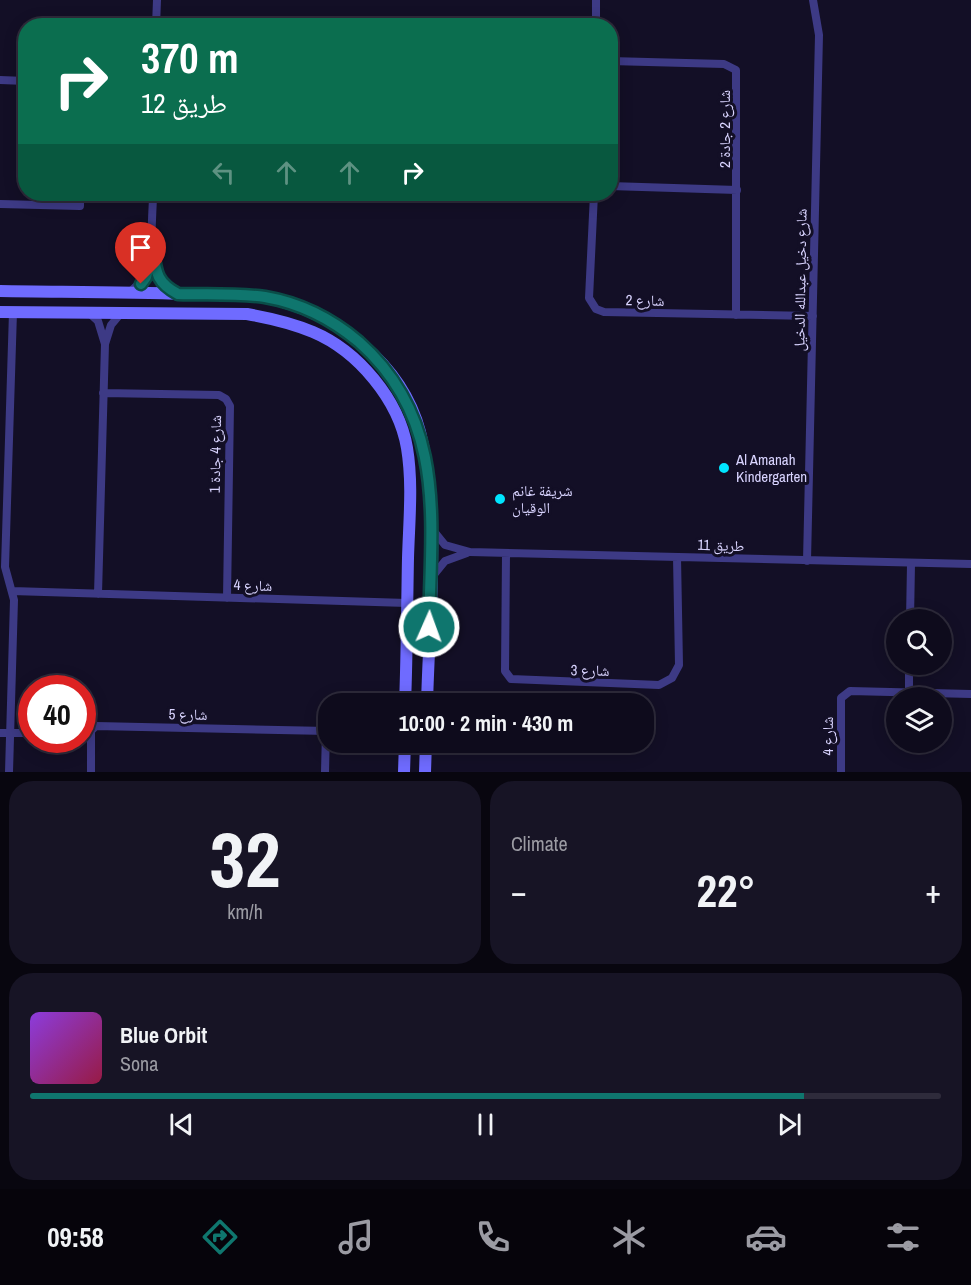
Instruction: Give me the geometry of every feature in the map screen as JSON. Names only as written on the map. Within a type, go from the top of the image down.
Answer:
[{"type":"street","points":[[156,18],[157,0]]},
{"type":"street","points":[[596,18],[597,0]]},
{"type":"street","name":"شارع دخيل عبدالله الدخيل","points":[[807,561],[819,35],[813,0]]},
{"type":"street","name":"شارع 2 جادة 2","points":[[618,61],[724,64],[735,68],[738,76],[736,315]]},
{"type":"street","points":[[0,80],[18,81]]},
{"type":"street","points":[[618,186],[737,190]]},
{"type":"street","points":[[0,204],[80,206],[80,201]]},
{"type":"street","points":[[153,201],[155,268],[160,283],[178,294]]},
{"type":"street","name":"شارع 2","points":[[594,201],[589,298],[596,309],[604,312],[813,316]]},
{"type":"street","points":[[128,293],[146,277],[153,251]]},
{"type":"street","points":[[0,291],[265,297],[309,310],[340,327],[389,373],[403,392],[420,431],[428,474],[430,583],[427,693]]},
{"type":"street","points":[[33,291],[27,302],[34,311]]},
{"type":"street","points":[[233,296],[240,304],[235,314]]},
{"type":"street","points":[[260,316],[257,305],[265,297]]},
{"type":"street","points":[[0,312],[122,312],[260,316],[293,324],[331,341],[372,379],[397,415],[407,448],[405,693]]},
{"type":"street","points":[[9,772],[15,660],[12,591],[5,567],[14,312]]},
{"type":"street","points":[[88,312],[98,321],[105,344]]},
{"type":"street","points":[[98,594],[105,344],[111,325],[122,312]]},
{"type":"street","name":"شارع 4 جادة 1","points":[[103,393],[219,395],[226,399],[230,406],[227,598]]},
{"type":"street","name":"طريق 11","points":[[430,524],[445,545],[470,552],[971,564]]},
{"type":"street","name":"طريق 11","points":[[430,583],[436,571],[445,561],[470,552]]},
{"type":"street","name":"شارع 3","points":[[506,554],[505,671],[508,677],[517,682],[647,684],[668,681],[679,665],[677,557]]},
{"type":"street","points":[[910,609],[911,564]]},
{"type":"street","name":"شارع 4","points":[[12,591],[407,603]]},
{"type":"street","points":[[406,648],[417,656],[428,649]]},
{"type":"street","points":[[406,680],[417,674],[427,681]]},
{"type":"street","name":"شارع 4","points":[[841,772],[841,698],[850,691],[886,692]]},
{"type":"street","name":"شارع 4","points":[[952,693],[971,694]]},
{"type":"street","name":"شارع 5","points":[[96,726],[318,731]]},
{"type":"street","points":[[0,733],[18,733]]},
{"type":"street","name":"شارع 5","points":[[89,753],[91,772]]},
{"type":"street","points":[[325,772],[326,753]]},
{"type":"street","points":[[404,772],[405,753]]},
{"type":"street","points":[[425,772],[426,753]]},
{"type":"place","name":"Al Amanah Kindergarten","points":[[724,468]]},
{"type":"place","name":"شريفة غانم الوقيان","points":[[500,499]]},
{"type":"route","points":[[141,284],[146,277],[153,251],[160,283],[178,294],[265,297],[309,310],[340,327],[375,357],[389,373],[403,392],[420,431],[428,474],[431,552],[429,627]]}]
